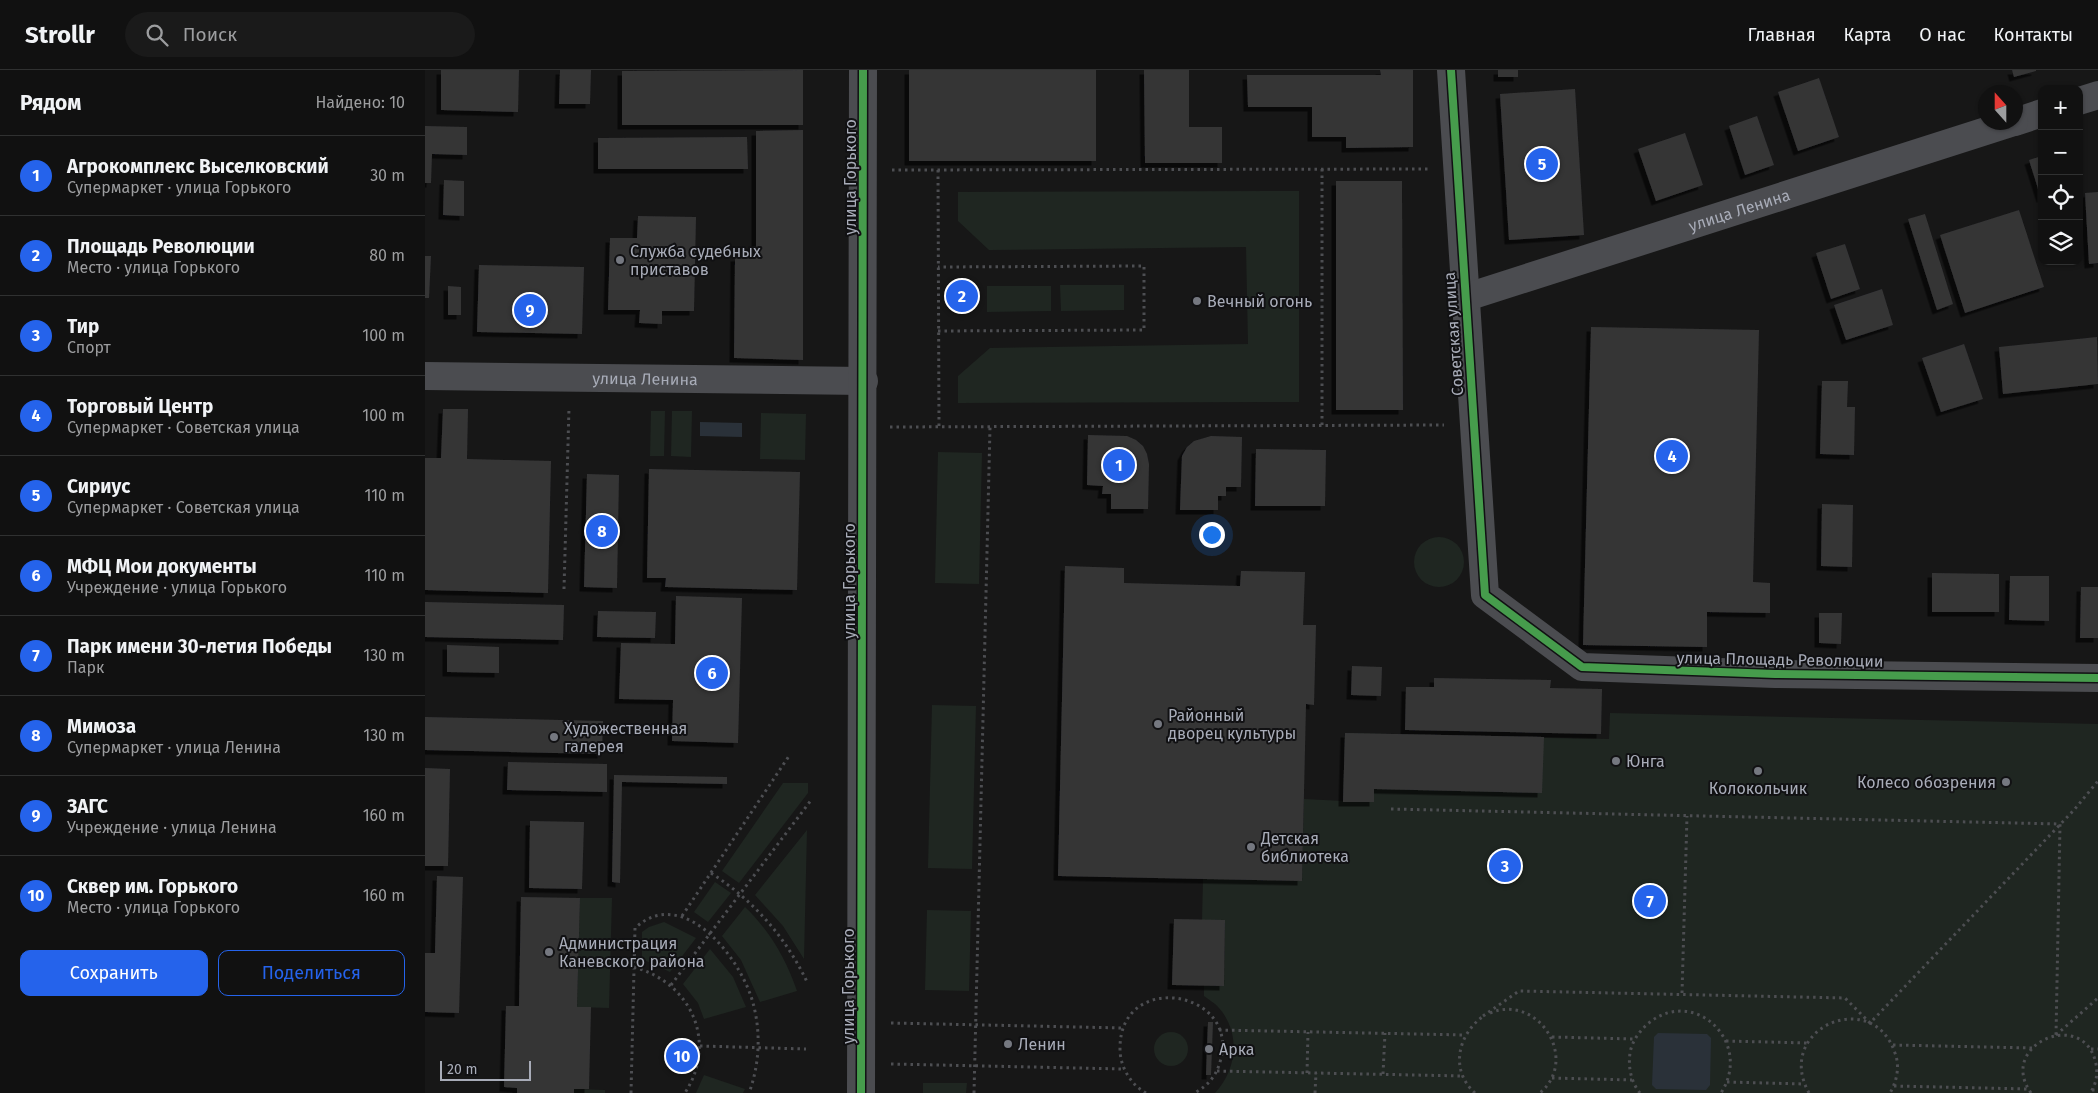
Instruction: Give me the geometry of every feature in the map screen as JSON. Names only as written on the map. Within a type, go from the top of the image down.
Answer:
[{"type":"street","name":"улица Горького","points":[[861,1093],[864,381],[863,70]]},
{"type":"street","name":"Советская улица","points":[[1451,70],[1464,298],[1485,595]]},
{"type":"street","points":[[2083,100],[2098,95]]},
{"type":"street","name":"улица Ленина","points":[[2023,119],[2038,114]]},
{"type":"street","name":"улица Ленина","points":[[1464,298],[1990,130]]},
{"type":"street","name":"улица Ленина","points":[[425,376],[864,381]]},
{"type":"street","name":"улица Площадь Революции","points":[[1485,595],[1582,667],[1775,674],[2098,678]]},
{"type":"path","points":[[864,171],[1457,168]]},
{"type":"path","points":[[1321,169],[1322,426]]},
{"type":"path","points":[[938,170],[939,427]]},
{"type":"path","points":[[938,267],[1144,266],[1144,330],[938,331]]},
{"type":"path","points":[[564,589],[569,407]]},
{"type":"path","points":[[882,427],[1473,425]]},
{"type":"path","points":[[974,1093],[990,427]]},
{"type":"path","points":[[682,916],[789,756]]},
{"type":"path","points":[[1870,1023],[2060,824],[2098,781]]},
{"type":"path","points":[[671,985],[812,799]]},
{"type":"path","points":[[1391,809],[2060,824]]},
{"type":"path","points":[[1682,993],[1687,816]]},
{"type":"path","points":[[2056,1035],[2060,824]]},
{"type":"path","points":[[711,873],[741,894],[761,913],[795,959],[807,984]]},
{"type":"path","points":[[631,1093],[635,928],[651,916],[659,914],[682,916],[710,934],[725,949],[747,985],[755,1012],[758,1048],[757,1065],[749,1093]]},
{"type":"path","points":[[634,967],[659,977],[671,985],[687,1002],[696,1023],[700,1046],[698,1065],[692,1083],[685,1093]]},
{"type":"path","points":[[1475,1093],[1463,1076],[1459,1056],[1465,1035],[1473,1024],[1519,991],[1845,998],[1870,1023],[1879,1028],[1893,1045],[1897,1058],[1897,1072],[1894,1086],[1890,1093]]},
{"type":"path","points":[[1146,1093],[1132,1081],[1124,1069],[1120,1048],[1124,1028],[1131,1016],[1140,1007],[1152,1000],[1165,997],[1179,998],[1197,1005],[1213,1018],[1219,1030],[1222,1050],[1217,1071],[1202,1091],[1194,1093]]},
{"type":"path","points":[[2031,1093],[2024,1079],[2024,1068],[2026,1057],[2032,1048],[2040,1041],[2056,1035],[2098,998]]},
{"type":"path","points":[[1483,1016],[1509,1009],[1522,1011],[1535,1017],[1545,1026],[1552,1037],[1556,1050],[1556,1065],[1552,1078],[1541,1093]]},
{"type":"path","points":[[1640,1093],[1632,1080],[1629,1059],[1635,1039],[1643,1028],[1655,1019],[1667,1013],[1681,1012],[1696,1014],[1708,1020],[1719,1029],[1727,1041],[1731,1055],[1731,1069],[1721,1093]]},
{"type":"path","points":[[1809,1093],[1804,1084],[1801,1063],[1807,1043],[1824,1026],[1835,1021],[1847,1018],[1870,1023]]},
{"type":"path","points":[[883,1022],[1124,1028]]},
{"type":"path","points":[[1219,1030],[1465,1035]]},
{"type":"path","points":[[1307,1073],[1308,1032]]},
{"type":"path","points":[[1383,1074],[1385,1033]]},
{"type":"path","points":[[2056,1035],[2072,1036],[2082,1041],[2090,1049],[2095,1059],[2097,1070],[2096,1080],[2091,1092]]},
{"type":"path","points":[[1552,1037],[1635,1039]]},
{"type":"path","points":[[1727,1041],[1807,1043]]},
{"type":"path","points":[[1893,1045],[2032,1048]]},
{"type":"path","points":[[700,1046],[806,1048]]},
{"type":"path","points":[[2090,1049],[2098,1049]]},
{"type":"path","points":[[882,1064],[1124,1069]]},
{"type":"path","points":[[1217,1071],[1463,1076]]},
{"type":"path","points":[[1315,1093],[1316,1073]]},
{"type":"path","points":[[1552,1078],[1632,1080]]},
{"type":"path","points":[[1727,1082],[1804,1084]]},
{"type":"path","points":[[1894,1086],[2028,1089]]},
{"type":"path","points":[[2091,1092],[2098,1090]]},
{"type":"shaded area","points":[[1299,191],[1299,402],[958,403],[958,376],[990,348],[1248,344],[1246,247],[989,250],[958,221],[958,192]]},
{"type":"shaded area","points":[[1060,285],[1124,285],[1124,310],[1061,311]]},
{"type":"shaded area","points":[[987,286],[1051,286],[1051,311],[987,312]]},
{"type":"shaded area","points":[[651,411],[665,411],[664,456],[650,456]]},
{"type":"shaded area","points":[[672,411],[692,411],[691,457],[671,456]]},
{"type":"shaded area","points":[[761,413],[806,414],[805,460],[760,459]]},
{"type":"shaded area","points":[[700,422],[742,423],[742,437],[700,436]]},
{"type":"shaded area","points":[[938,452],[982,453],[979,584],[935,583]]},
{"type":"shaded area","points":[[1439,537],[1453,541],[1460,548],[1464,562],[1460,576],[1453,583],[1439,587],[1425,583],[1418,576],[1414,562],[1418,548],[1425,541]]},
{"type":"shaded area","points":[[932,705],[976,706],[972,869],[928,868]]},
{"type":"shaded area","points":[[1610,713],[2098,724],[2098,1093],[1215,1093],[1228,1074],[1232,1063],[1233,1040],[1226,1018],[1217,1006],[1204,996],[1204,986],[1224,986],[1225,921],[1202,920],[1203,879],[1302,881],[1304,799],[1343,801],[1345,733],[1609,739]]},
{"type":"shaded area","points":[[783,783],[808,783],[808,793],[739,883],[722,871]]},
{"type":"shaded area","points":[[807,830],[804,959],[783,926],[755,895]]},
{"type":"shaded area","points":[[715,882],[731,893],[708,922],[694,912]]},
{"type":"shaded area","points":[[580,898],[612,898],[609,1008],[577,1007]]},
{"type":"shaded area","points":[[745,907],[770,936],[788,968],[797,991],[760,1002],[741,960],[722,936]]},
{"type":"shaded area","points":[[927,910],[971,911],[969,991],[925,990]]},
{"type":"shaded area","points":[[664,922],[696,938],[670,972],[642,959],[642,932],[649,927]]},
{"type":"shaded area","points":[[710,949],[733,977],[746,1007],[704,1019],[698,1003],[683,984]]},
{"type":"shaded area","points":[[1171,1032],[1178,1033],[1183,1037],[1187,1042],[1187,1056],[1183,1061],[1178,1065],[1171,1066],[1164,1065],[1159,1061],[1155,1056],[1154,1049],[1155,1042],[1159,1037],[1164,1033]]},
{"type":"shaded area","points":[[1658,1033],[1707,1034],[1711,1038],[1710,1085],[1706,1090],[1656,1089],[1652,1085],[1654,1037]]},
{"type":"shaded area","points":[[704,1075],[745,1089],[743,1093],[696,1093]]},
{"type":"shaded area","points":[[923,1083],[967,1083],[966,1093],[923,1093]]},
{"type":"shaded area","points":[[574,1089],[605,1090],[605,1093],[574,1093]]},
{"type":"building","points":[[441,70],[519,70],[518,112],[441,110]]},
{"type":"building","points":[[560,70],[591,70],[590,104],[559,104]]},
{"type":"building","points":[[803,70],[803,125],[622,125],[622,71]]},
{"type":"building","points":[[909,70],[1096,70],[1096,161],[909,161]]},
{"type":"building","points":[[1144,70],[1189,70],[1189,127],[1222,127],[1222,163],[1145,163]]},
{"type":"building","points":[[1380,70],[1413,70],[1413,147],[1346,148],[1346,137],[1312,137],[1312,107],[1248,107],[1247,75],[1381,75]]},
{"type":"building","points":[[1498,70],[1518,70],[1518,77],[1498,77]]},
{"type":"building","points":[[2012,70],[2036,70],[2036,71],[2014,77]]},
{"type":"building","points":[[1819,78],[1839,137],[1798,151],[1778,92]]},
{"type":"building","points":[[1575,89],[1584,235],[1509,240],[1500,94]]},
{"type":"building","points":[[1757,116],[1774,165],[1745,175],[1729,126]]},
{"type":"building","points":[[425,126],[467,127],[467,155],[432,154],[431,183],[425,183]]},
{"type":"building","points":[[803,130],[803,360],[734,358],[735,257],[756,256],[756,131]]},
{"type":"building","points":[[1685,133],[1703,185],[1656,201],[1638,149]]},
{"type":"building","points":[[747,137],[748,169],[598,169],[598,138]]},
{"type":"building","points":[[2038,157],[2038,188],[2029,160]]},
{"type":"building","points":[[444,180],[464,181],[464,216],[443,215]]},
{"type":"building","points":[[1336,181],[1402,181],[1403,410],[1336,410]]},
{"type":"building","points":[[2098,192],[2098,263],[2089,264],[2085,193]]},
{"type":"building","points":[[2019,210],[2044,287],[1965,313],[1940,235]]},
{"type":"building","points":[[1925,214],[1953,304],[1937,310],[1908,219]]},
{"type":"building","points":[[638,216],[696,217],[694,311],[662,311],[662,324],[639,323],[640,310],[608,310],[610,238],[637,238]]},
{"type":"building","points":[[1845,244],[1860,289],[1831,299],[1816,253]]},
{"type":"building","points":[[425,256],[431,256],[429,298],[425,298]]},
{"type":"building","points":[[479,265],[584,267],[582,334],[477,332]]},
{"type":"building","points":[[448,286],[461,287],[461,315],[448,315]]},
{"type":"building","points":[[1882,289],[1893,325],[1846,340],[1834,305]]},
{"type":"building","points":[[1591,327],[1759,330],[1753,582],[1770,583],[1770,613],[1707,612],[1707,647],[1583,645]]},
{"type":"building","points":[[2097,337],[2098,384],[2003,394],[1999,347]]},
{"type":"building","points":[[1964,344],[1983,399],[1941,412],[1922,358]]},
{"type":"building","points":[[1822,381],[1848,381],[1847,407],[1855,407],[1854,455],[1820,454]]},
{"type":"building","points":[[443,409],[468,409],[467,459],[551,461],[548,593],[425,590],[425,458],[441,458]]},
{"type":"building","points":[[1088,435],[1127,436],[1143,446],[1149,464],[1148,509],[1111,509],[1111,494],[1102,494],[1103,486],[1087,485]]},
{"type":"building","points":[[1211,436],[1242,437],[1241,487],[1226,487],[1226,496],[1218,496],[1218,510],[1180,510],[1182,456],[1187,447],[1194,441]]},
{"type":"building","points":[[1256,449],[1326,450],[1325,506],[1255,506]]},
{"type":"building","points":[[649,469],[800,472],[797,590],[665,587],[666,578],[647,578]]},
{"type":"building","points":[[587,474],[619,475],[617,588],[584,587]]},
{"type":"building","points":[[1822,504],[1853,505],[1852,567],[1821,566]]},
{"type":"building","points":[[1065,566],[1124,568],[1124,583],[1240,586],[1241,571],[1305,572],[1303,625],[1316,625],[1314,705],[1306,704],[1302,881],[1058,876]]},
{"type":"building","points":[[1932,573],[1999,574],[1999,612],[1932,612]]},
{"type":"building","points":[[2010,576],[2049,576],[2049,621],[2009,620]]},
{"type":"building","points":[[2081,587],[2098,587],[2098,638],[2080,638]]},
{"type":"building","points":[[676,596],[742,598],[738,743],[672,741],[673,700],[619,699],[621,643],[675,644]]},
{"type":"building","points":[[425,602],[564,605],[563,640],[425,637]]},
{"type":"building","points":[[598,611],[656,612],[655,638],[597,637]]},
{"type":"building","points":[[1819,613],[1842,613],[1841,644],[1819,643]]},
{"type":"building","points":[[447,645],[499,647],[499,673],[447,672]]},
{"type":"building","points":[[1352,666],[1382,667],[1381,696],[1351,695]]},
{"type":"building","points":[[1434,678],[1551,680],[1550,688],[1602,689],[1601,734],[1405,730],[1406,687],[1434,687]]},
{"type":"building","points":[[425,717],[603,721],[602,754],[425,750]]},
{"type":"building","points":[[1345,733],[1544,737],[1542,793],[1374,789],[1374,802],[1343,802]]},
{"type":"building","points":[[508,762],[607,764],[607,792],[507,790]]},
{"type":"building","points":[[425,768],[450,769],[448,866],[425,866]]},
{"type":"building","points":[[614,775],[727,777],[727,784],[622,782],[620,883],[612,882]]},
{"type":"building","points":[[530,821],[584,822],[582,889],[529,888]]},
{"type":"building","points":[[437,876],[463,877],[459,1013],[425,1012],[425,953],[435,953]]},
{"type":"building","name":"Администрация Каневского района","points":[[521,897],[580,898],[577,1007],[591,1007],[589,1089],[574,1089],[574,1093],[517,1093],[517,1088],[504,1087],[506,1006],[519,1006]]},
{"type":"building","points":[[1174,919],[1225,920],[1224,986],[1172,985]]},
{"type":"building","name":"Арка","points":[[1208,1022],[1213,1022],[1211,1075],[1206,1075]]},
{"type":"cycle path","points":[[861,1093],[863,70]]},
{"type":"cycle path","points":[[1451,70],[1485,595],[1582,667],[1775,674],[2098,678]]},
{"type":"place","name":"Сириус","points":[[1542,164]]},
{"type":"place","name":"Служба судебных приставов","points":[[620,260]]},
{"type":"place","name":"Площадь Революции","points":[[962,296]]},
{"type":"place","name":"Вечный огонь","points":[[1197,301]]},
{"type":"place","name":"ЗАГС","points":[[530,310]]},
{"type":"place","name":"Торговый Центр","points":[[1672,456]]},
{"type":"place","name":"Агрокомплекс Выселковский","points":[[1119,465]]},
{"type":"place","name":"Мимоза","points":[[602,531]]},
{"type":"place","name":"МФЦ Мои документы","points":[[712,673]]},
{"type":"place","name":"Районный дворец культуры","points":[[1158,724]]},
{"type":"place","name":"Художественная галерея","points":[[554,737]]},
{"type":"place","name":"Юнга","points":[[1616,761]]},
{"type":"place","name":"Колокольчик","points":[[1758,771]]},
{"type":"place","name":"Колесо обозрения","points":[[2006,782]]},
{"type":"place","name":"Детская библиотека","points":[[1251,847]]},
{"type":"place","name":"Тир","points":[[1505,866]]},
{"type":"place","name":"Парк имени 30-летия Победы","points":[[1650,901]]},
{"type":"place","name":"Администрация Каневского района","points":[[549,952]]},
{"type":"place","name":"Ленин","points":[[1008,1044]]},
{"type":"place","name":"Арка","points":[[1209,1049]]},
{"type":"place","name":"Сквер им. Горького","points":[[682,1056]]}]
